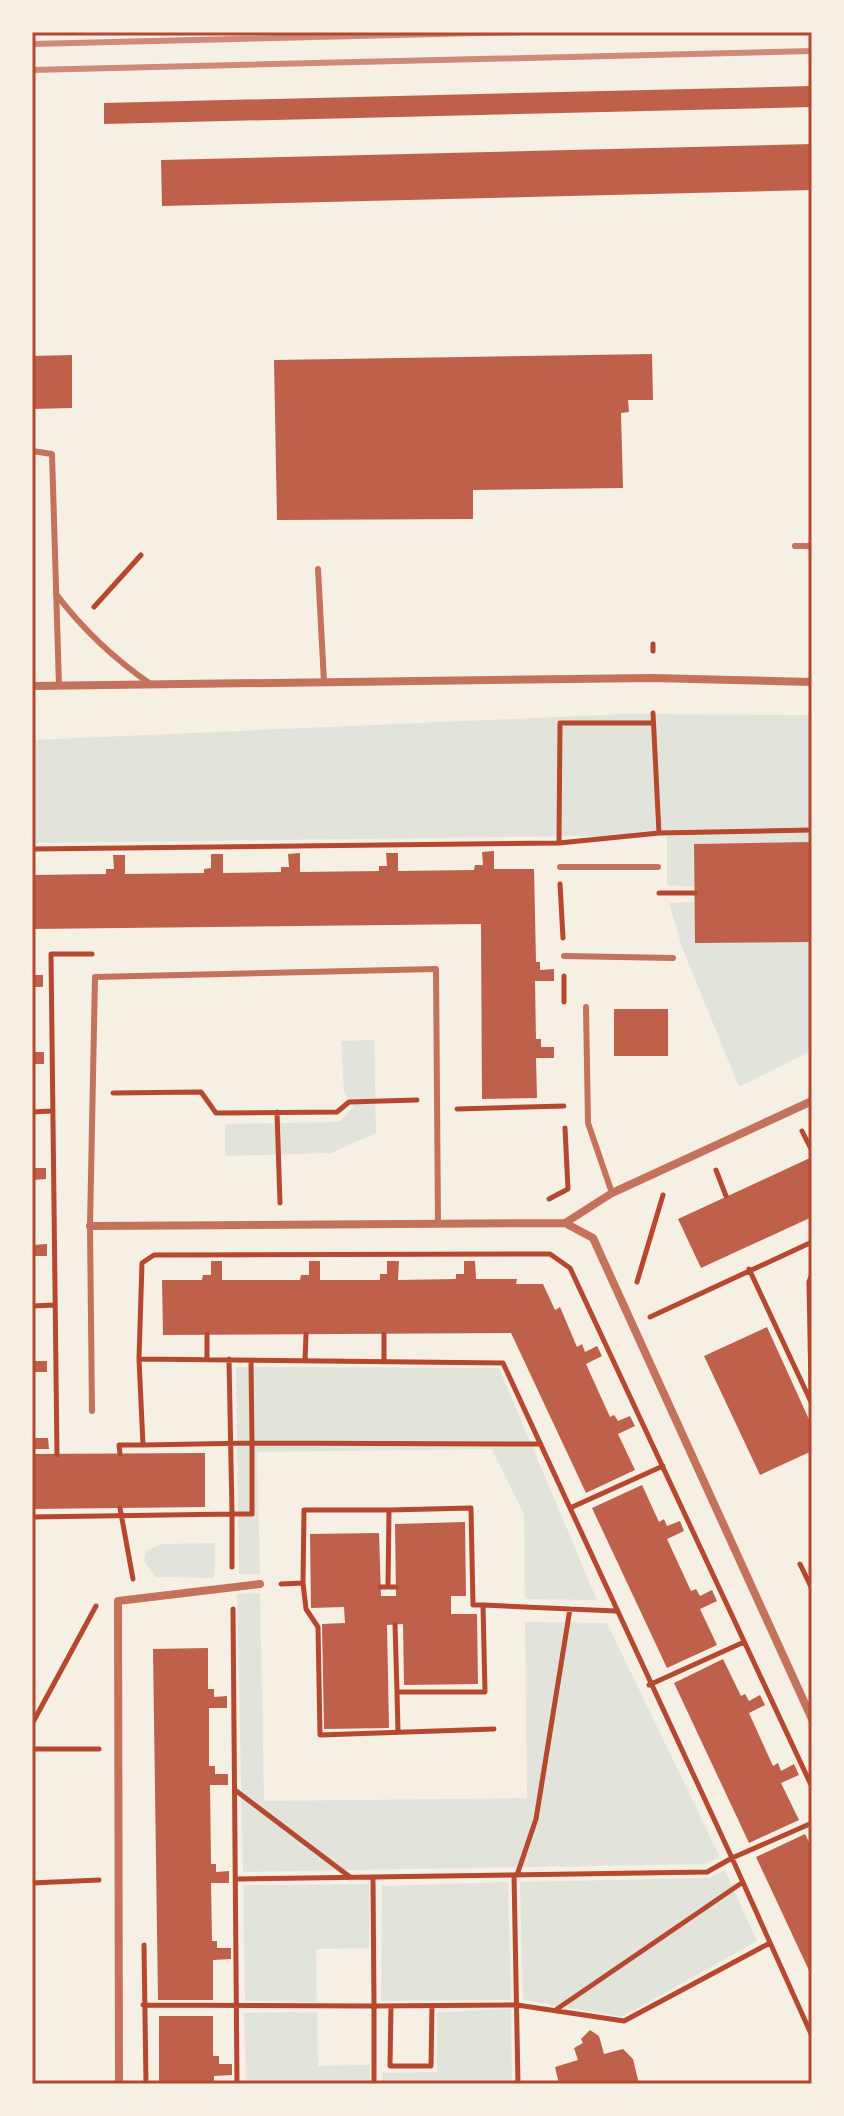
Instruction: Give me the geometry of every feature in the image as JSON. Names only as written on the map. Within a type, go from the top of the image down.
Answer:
[{"type":"street","points":[[32,686],[652,678],[812,682]]},
{"type":"street","points":[[565,1223],[612,1193],[812,1101]]},
{"type":"street","points":[[90,1226],[565,1223],[593,1238],[812,1719]]},
{"type":"street","points":[[119,2084],[118,1601],[260,1584]]},
{"type":"lane","points":[[32,451],[52,454],[59,686]]},
{"type":"lane","points":[[795,546],[812,546]]},
{"type":"lane","points":[[318,569],[324,682]]},
{"type":"lane","points":[[55,593],[79,625],[113,659],[152,685]]},
{"type":"lane","points":[[560,867],[658,867]]},
{"type":"lane","points":[[564,956],[673,958]]},
{"type":"lane","points":[[92,1411],[90,1226],[95,977],[436,969],[438,1224]]},
{"type":"lane","points":[[586,1007],[588,1123],[612,1193]]},
{"type":"path","points":[[90,612],[141,555]]},
{"type":"path","points":[[653,713],[659,833]]},
{"type":"path","points":[[564,1016],[559,843],[560,723],[653,723]]},
{"type":"path","points":[[32,849],[559,843],[659,833],[812,830]]},
{"type":"path","points":[[659,893],[695,893]]},
{"type":"path","points":[[57,1455],[51,954],[97,954]]},
{"type":"path","points":[[536,1206],[568,1189],[564,1091]]},
{"type":"path","points":[[92,1093],[201,1092],[216,1113],[337,1112],[349,1102],[424,1100]]},
{"type":"path","points":[[454,1093],[455,1123]]},
{"type":"path","points":[[455,1109],[564,1106]]},
{"type":"path","points":[[32,1112],[51,1111]]},
{"type":"path","points":[[277,1112],[281,1225]]},
{"type":"path","points":[[802,1131],[812,1151]]},
{"type":"path","points":[[716,1170],[726,1196]]},
{"type":"path","points":[[589,1308],[635,1287],[663,1195]]},
{"type":"path","points":[[459,1255],[461,1224]]},
{"type":"path","points":[[649,1318],[812,1242]]},
{"type":"path","points":[[143,1445],[139,1359],[142,1263],[154,1255],[550,1254],[570,1268],[812,1787]]},
{"type":"path","points":[[749,1269],[810,1391]]},
{"type":"path","points":[[812,1274],[809,1282],[812,1404]]},
{"type":"path","points":[[32,1306],[55,1305]]},
{"type":"path","points":[[207,1334],[207,1359]]},
{"type":"path","points":[[305,1361],[306,1334]]},
{"type":"path","points":[[384,1334],[384,1362]]},
{"type":"path","points":[[139,1359],[503,1363],[812,2036]]},
{"type":"path","points":[[229,1359],[237,2084]]},
{"type":"path","points":[[32,1517],[252,1514],[251,1360]]},
{"type":"path","points":[[120,1454],[119,1445],[541,1444]]},
{"type":"path","points":[[570,1508],[663,1466]]},
{"type":"path","points":[[58,1517],[59,1508]]},
{"type":"path","points":[[120,1508],[120,1516]]},
{"type":"path","points":[[494,1729],[320,1735],[318,1627],[306,1609],[303,1583],[304,1510],[471,1508],[473,1605],[615,1611]]},
{"type":"path","points":[[388,1587],[389,1510]]},
{"type":"path","points":[[800,1564],[812,1589]]},
{"type":"path","points":[[260,1584],[303,1583]]},
{"type":"path","points":[[380,1587],[396,1587]]},
{"type":"path","points":[[32,1724],[100,1598]]},
{"type":"path","points":[[397,1692],[485,1692],[483,1605]]},
{"type":"path","points":[[518,2084],[515,1875],[536,1819],[570,1609]]},
{"type":"path","points":[[395,1624],[398,1732]]},
{"type":"path","points":[[649,1685],[744,1642]]},
{"type":"path","points":[[32,1749],[119,1749]]},
{"type":"path","points":[[235,1790],[350,1878]]},
{"type":"path","points":[[236,1879],[707,1872],[812,1823]]},
{"type":"path","points":[[373,1878],[374,2084]]},
{"type":"path","points":[[32,1883],[119,1880]]},
{"type":"path","points":[[556,2010],[743,1882]]},
{"type":"path","points":[[120,2005],[517,2005],[624,2021],[770,1943]]},
{"type":"path","points":[[391,2006],[390,2066],[431,2066],[432,2006]]},
{"type":"shaded area","points":[[625,714],[812,715],[812,842],[694,844],[694,887],[667,885],[667,835],[32,843],[32,740]]},
{"type":"shaded area","points":[[695,902],[695,943],[812,942],[812,1050],[739,1087],[682,947],[669,903]]},
{"type":"shaded area","points":[[374,1040],[376,1133],[331,1153],[225,1156],[225,1124],[339,1122],[354,1107],[344,1092],[341,1041]]},
{"type":"shaded area","points":[[236,1367],[499,1368],[597,1600],[525,1599],[524,1514],[492,1449],[257,1452],[260,1574],[239,1574]]},
{"type":"shaded area","points":[[215,1543],[214,1578],[155,1577],[144,1561],[146,1551],[161,1544]]},
{"type":"shaded area","points":[[260,1593],[264,1801],[527,1798],[525,1622],[607,1623],[720,1857],[704,1864],[243,1872],[237,1594]]},
{"type":"shaded area","points":[[725,1870],[757,1941],[622,2017],[523,2000],[520,1882],[709,1878]]},
{"type":"shaded area","points":[[508,1882],[511,2000],[381,2001],[382,1886]]},
{"type":"shaded area","points":[[369,1884],[369,1948],[316,1949],[317,2002],[245,2001],[243,1885]]},
{"type":"shaded area","points":[[511,2009],[512,2084],[382,2084],[382,2073],[437,2072],[437,2012]]},
{"type":"shaded area","points":[[317,2012],[318,2066],[370,2065],[370,2084],[246,2084],[244,2013]]},
{"type":"building","points":[[812,86],[812,107],[104,124],[104,103]]},
{"type":"building","points":[[812,144],[812,190],[162,206],[161,160]]},
{"type":"building","points":[[652,354],[653,400],[628,400],[629,412],[621,413],[623,488],[473,490],[473,519],[277,520],[274,360]]},
{"type":"building","points":[[72,355],[72,408],[32,409],[32,356]]},
{"type":"building","points":[[812,842],[812,942],[695,943],[694,844]]},
{"type":"building","points":[[494,851],[494,869],[534,869],[536,962],[540,962],[540,970],[554,969],[554,981],[535,981],[536,1039],[541,1039],[541,1047],[554,1047],[554,1058],[536,1058],[537,1098],[482,1099],[481,924],[32,929],[32,875],[106,874],[106,869],[114,869],[113,855],[125,855],[125,874],[204,873],[204,869],[211,868],[211,854],[223,854],[223,873],[281,872],[281,867],[289,867],[288,854],[300,853],[300,872],[379,871],[379,866],[387,866],[386,853],[398,853],[398,871],[474,870],[475,865],[483,865],[482,852]]},
{"type":"building","points":[[32,975],[43,975],[43,987],[32,987]]},
{"type":"building","points":[[614,1009],[668,1009],[668,1056],[614,1056]]},
{"type":"building","points":[[32,1052],[44,1052],[44,1064],[32,1064]]},
{"type":"building","points":[[812,1157],[812,1217],[701,1268],[678,1219]]},
{"type":"building","points":[[32,1168],[46,1168],[46,1179],[32,1180]]},
{"type":"building","points":[[47,1244],[47,1256],[32,1256],[32,1245]]},
{"type":"building","points":[[211,1261],[222,1261],[222,1280],[300,1280],[301,1275],[309,1275],[309,1261],[320,1261],[320,1280],[380,1280],[380,1274],[387,1274],[387,1261],[399,1261],[398,1280],[456,1279],[456,1274],[464,1274],[464,1261],[475,1261],[476,1279],[517,1279],[516,1284],[543,1284],[555,1310],[560,1307],[577,1347],[582,1344],[585,1352],[597,1346],[602,1356],[586,1364],[610,1417],[614,1415],[618,1421],[630,1416],[635,1426],[618,1434],[635,1470],[586,1493],[511,1333],[163,1335],[162,1280],[202,1280],[203,1275],[211,1275]]},
{"type":"building","points":[[767,1327],[812,1426],[812,1451],[760,1475],[704,1356]]},
{"type":"building","points":[[32,1361],[47,1361],[47,1372],[32,1372]]},
{"type":"building","points":[[32,1428],[35,1438],[48,1438],[49,1449],[32,1449]]},
{"type":"building","points":[[205,1453],[205,1507],[32,1509],[32,1454]]},
{"type":"building","points":[[642,1485],[659,1522],[664,1519],[667,1526],[680,1521],[684,1531],[667,1539],[691,1591],[696,1589],[700,1596],[712,1590],[717,1601],[700,1609],[717,1645],[667,1668],[592,1508]]},
{"type":"building","points":[[465,1522],[466,1596],[451,1596],[451,1614],[477,1614],[478,1684],[404,1685],[403,1624],[387,1625],[389,1728],[324,1729],[322,1624],[345,1623],[344,1607],[311,1608],[310,1534],[379,1533],[381,1596],[396,1596],[395,1524]]},
{"type":"building","points":[[208,1648],[208,1689],[214,1689],[214,1697],[227,1696],[227,1708],[209,1708],[209,1766],[215,1766],[215,1774],[228,1774],[228,1785],[210,1785],[211,1864],[216,1864],[216,1872],[229,1871],[229,1883],[211,1883],[212,1941],[217,1941],[217,1948],[231,1948],[231,1959],[213,1960],[213,2000],[158,2000],[153,1649]]},
{"type":"building","points":[[723,1659],[741,1696],[745,1694],[749,1701],[760,1695],[765,1705],[749,1713],[773,1766],[778,1763],[781,1771],[794,1764],[799,1775],[781,1783],[799,1820],[749,1843],[674,1683]]},
{"type":"building","points":[[805,1834],[812,1848],[812,1977],[756,1857]]},
{"type":"building","points":[[159,2016],[213,2016],[213,2056],[219,2056],[219,2064],[232,2064],[232,2075],[214,2076],[214,2084],[159,2084]]},
{"type":"building","points":[[590,2030],[599,2036],[604,2054],[623,2049],[633,2059],[639,2084],[559,2084],[555,2067],[578,2060],[574,2048],[583,2043],[581,2039]]},
{"type":"railway","points":[[32,44],[524,32]]},
{"type":"railway","points":[[32,70],[812,51]]}]
